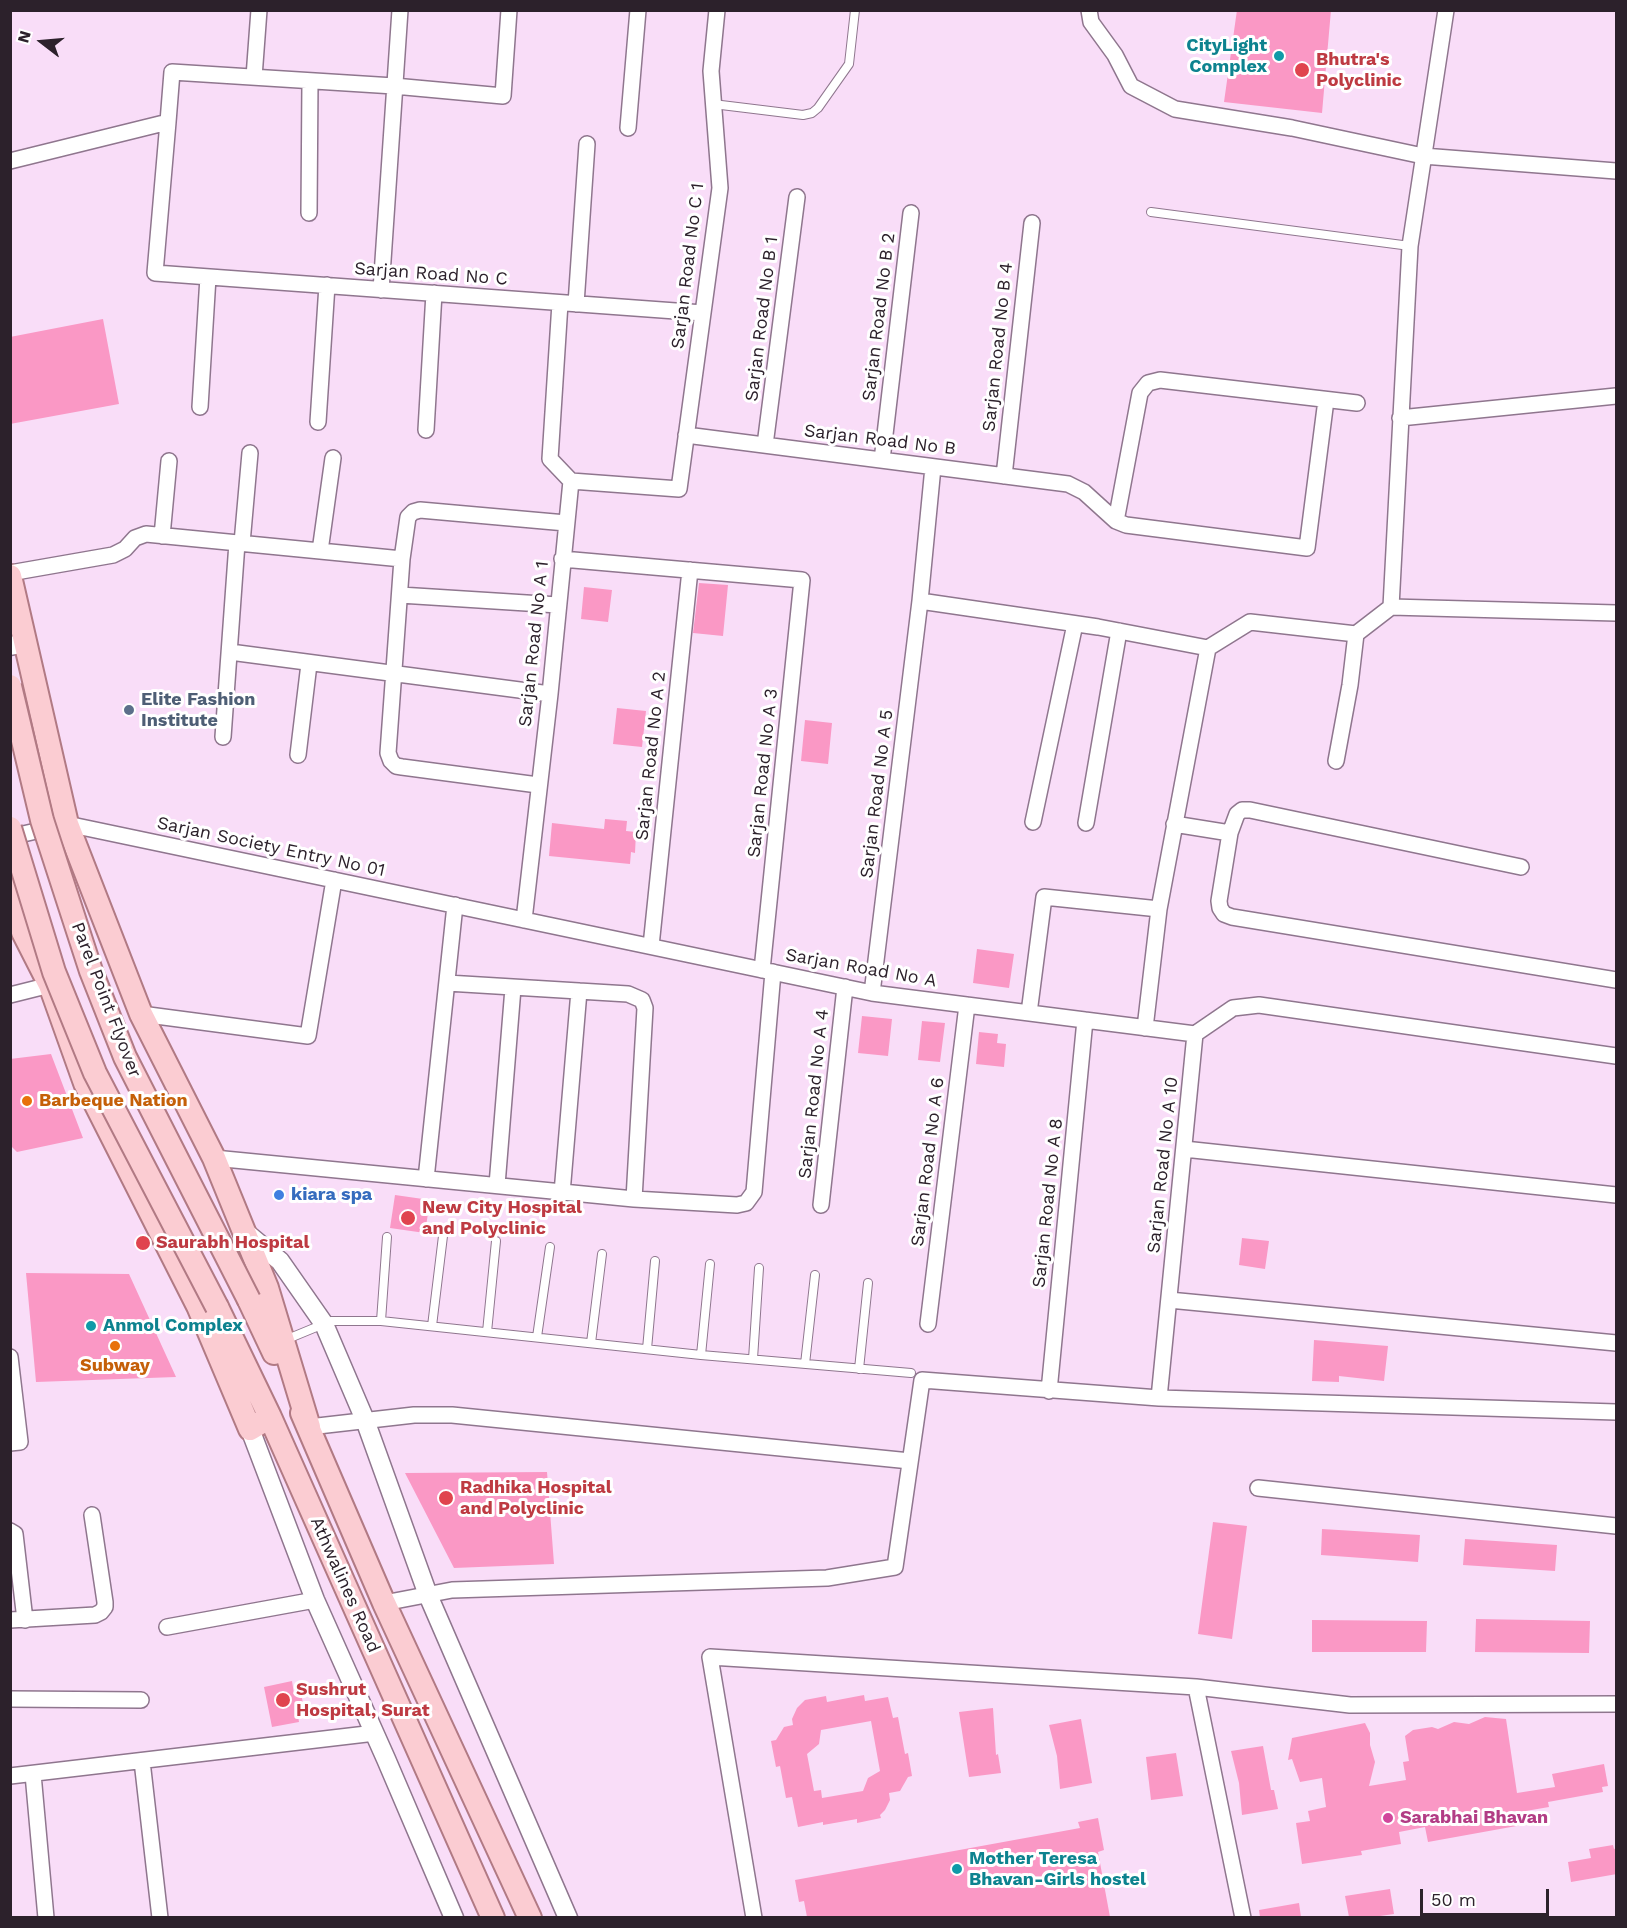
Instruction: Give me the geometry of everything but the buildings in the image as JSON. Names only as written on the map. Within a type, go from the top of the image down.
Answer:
[{"type":"main road","points":[[10,574],[18,644],[67,824],[141,1014],[213,1158],[267,1288],[309,1427]]},
{"type":"main road","name":"Parel Point Flyover","points":[[10,686],[42,820],[91,971],[125,1057],[249,1300],[309,1427]]},
{"type":"main road","name":"Parel Point Flyover","points":[[10,828],[54,972],[95,1073],[217,1307],[270,1417]]},
{"type":"main road","points":[[10,887],[23,932],[50,985],[85,1083],[198,1306],[250,1429],[270,1417]]},
{"type":"main road","name":"Athwalines Road","points":[[270,1417],[493,1917]]},
{"type":"main road","name":"Athwalines Road","points":[[309,1427],[384,1603],[530,1917]]},
{"type":"street","points":[[254,78],[259,10]]},
{"type":"street","points":[[381,290],[400,10]]},
{"type":"street","points":[[10,161],[168,122],[172,72],[394,86],[503,96],[509,10]]},
{"type":"street","points":[[628,128],[638,10]]},
{"type":"street","name":"Sarjan Road No C 1","points":[[571,481],[679,489],[720,188],[711,70],[717,10]]},
{"type":"street","points":[[1089,10],[1091,22],[1115,55],[1131,86],[1175,109],[1292,128],[1424,156],[1617,171]]},
{"type":"street","points":[[1391,607],[1410,246],[1446,10]]},
{"type":"street","points":[[309,213],[310,81]]},
{"type":"street","name":"Sarjan Road No C","points":[[168,122],[155,273],[703,313]]},
{"type":"street","points":[[571,481],[550,459],[587,144]]},
{"type":"street","name":"Sarjan Road No B 1","points":[[765,445],[797,197]]},
{"type":"street","name":"Sarjan Road No B 2","points":[[882,460],[911,213]]},
{"type":"street","name":"Sarjan Road No B 4","points":[[1004,476],[1032,223]]},
{"type":"street","points":[[200,407],[208,277]]},
{"type":"street","points":[[318,422],[327,285]]},
{"type":"street","points":[[426,430],[434,293]]},
{"type":"street","points":[[1326,400],[1307,548],[1135,527],[1116,521],[1140,393],[1148,383],[1160,380],[1357,403]]},
{"type":"street","points":[[1400,418],[1617,396]]},
{"type":"street","name":"Sarjan Road No B","points":[[686,435],[1068,484],[1084,492],[1116,521]]},
{"type":"street","points":[[223,737],[239,543],[250,453]]},
{"type":"street","points":[[320,551],[333,458]]},
{"type":"street","points":[[162,536],[169,461]]},
{"type":"street","name":"Sarjan Road No A 5","points":[[872,993],[920,601],[933,467]]},
{"type":"street","name":"Sarjan Road No A 1","points":[[524,920],[571,481]]},
{"type":"street","points":[[538,785],[396,766],[391,761],[388,753],[402,559],[408,517],[420,510],[566,523]]},
{"type":"street","points":[[10,574],[113,555],[125,549],[140,535],[402,559]]},
{"type":"street","points":[[562,559],[690,570]]},
{"type":"street","name":"Sarjan Road No A 3","points":[[634,1199],[737,1205],[746,1203],[754,1192],[768,971],[802,580],[690,570]]},
{"type":"street","name":"Sarjan Road No A 2","points":[[651,946],[690,570]]},
{"type":"street","points":[[400,595],[558,605]]},
{"type":"street","points":[[920,601],[1119,631],[1208,648],[1250,622],[1356,634],[1391,607],[1617,613]]},
{"type":"street","points":[[1033,822],[1075,624]]},
{"type":"street","points":[[1086,823],[1119,631]]},
{"type":"street","points":[[1336,761],[1350,685],[1356,634]]},
{"type":"street","points":[[1145,1028],[1160,909],[1174,824],[1208,648]]},
{"type":"street","points":[[230,652],[550,694]]},
{"type":"street","points":[[298,755],[309,664]]},
{"type":"street","points":[[1521,867],[1242,810],[1237,814],[1230,833],[1219,902],[1224,914],[1232,917],[1617,980]]},
{"type":"street","name":"Sarjan Society Entry No 01","points":[[10,837],[67,824],[524,920]]},
{"type":"street","points":[[1174,824],[1230,833]]},
{"type":"street","points":[[141,1014],[308,1036],[334,880]]},
{"type":"street","points":[[1029,1013],[1044,897],[1160,909]]},
{"type":"street","points":[[426,1179],[455,905]]},
{"type":"street","name":"Sarjan Road No A","points":[[524,920],[872,993],[1195,1034]]},
{"type":"street","points":[[213,1158],[634,1199],[644,1003],[642,1000],[634,995],[447,983]]},
{"type":"street","points":[[10,995],[50,985]]},
{"type":"street","name":"Sarjan Road No A 4","points":[[821,1205],[845,987]]},
{"type":"street","points":[[497,1185],[513,988]]},
{"type":"street","points":[[562,1192],[579,991]]},
{"type":"street","name":"Sarjan Road No A 6","points":[[928,1323],[967,1005]]},
{"type":"street","points":[[1195,1034],[1233,1008],[1259,1005],[1617,1056]]},
{"type":"street","name":"Sarjan Road No A 8","points":[[1049,1391],[1085,1020]]},
{"type":"street","name":"Sarjan Road No A 10","points":[[1160,1398],[1195,1034]]},
{"type":"street","points":[[1185,1149],[1617,1195]]},
{"type":"street","points":[[243,1230],[280,1261],[324,1324],[366,1420],[428,1595],[568,1917]]},
{"type":"street","points":[[1169,1300],[1617,1343]]},
{"type":"street","points":[[10,1357],[20,1442],[10,1443]]},
{"type":"street","points":[[384,1603],[452,1590],[827,1578],[895,1567],[922,1380],[1160,1398],[1617,1412]]},
{"type":"street","points":[[309,1427],[414,1415],[452,1414],[910,1461]]},
{"type":"street","points":[[250,1429],[315,1600],[454,1917]]},
{"type":"street","points":[[1257,1488],[1617,1526]]},
{"type":"street","points":[[10,1531],[15,1534],[18,1620],[94,1616],[105,1607],[92,1515]]},
{"type":"street","points":[[167,1627],[315,1600]]},
{"type":"street","points":[[754,1917],[710,1657],[1196,1687],[1350,1705],[1617,1704]]},
{"type":"street","points":[[1196,1687],[1243,1917]]},
{"type":"street","points":[[10,1699],[141,1700]]},
{"type":"street","points":[[10,1776],[375,1734]]},
{"type":"street","points":[[142,1761],[160,1917]]},
{"type":"street","points":[[33,1774],[46,1917]]},
{"type":"lane","points":[[713,104],[803,115],[812,113],[849,64],[855,10]]},
{"type":"lane","points":[[1151,212],[1410,246]]},
{"type":"lane","points":[[432,1326],[443,1236]]},
{"type":"lane","points":[[381,1322],[387,1238]]},
{"type":"lane","points":[[487,1332],[496,1241]]},
{"type":"lane","points":[[537,1337],[550,1247]]},
{"type":"lane","points":[[591,1343],[602,1254]]},
{"type":"lane","points":[[647,1349],[655,1261]]},
{"type":"lane","points":[[701,1355],[710,1264]]},
{"type":"lane","points":[[753,1359],[759,1268]]},
{"type":"lane","points":[[805,1364],[815,1275]]},
{"type":"lane","points":[[860,1369],[868,1283]]},
{"type":"lane","points":[[283,1341],[331,1321],[381,1322],[701,1355],[910,1373]]},
{"type":"place","name":"CityLight Complex","points":[[1279,56]]},
{"type":"place","name":"Bhutra's Polyclinic","points":[[1302,70]]},
{"type":"place","name":"Elite Fashion Institute","points":[[129,710]]},
{"type":"place","name":"Barbeque Nation","points":[[27,1101]]},
{"type":"place","name":"kiara spa","points":[[279,1195]]},
{"type":"place","name":"New City Hospital and Polyclinic","points":[[408,1218]]},
{"type":"place","name":"Saurabh Hospital","points":[[143,1243]]},
{"type":"place","name":"Anmol Complex","points":[[91,1326]]},
{"type":"place","name":"Subway","points":[[115,1346]]},
{"type":"place","name":"Radhika Hospital and Polyclinic","points":[[446,1498]]},
{"type":"place","name":"Sushrut Hospital, Surat","points":[[283,1700]]},
{"type":"place","name":"Sarabhai Bhavan","points":[[1388,1818]]},
{"type":"place","name":"Mother Teresa Bhavan-Girls hostel","points":[[957,1869]]}]
